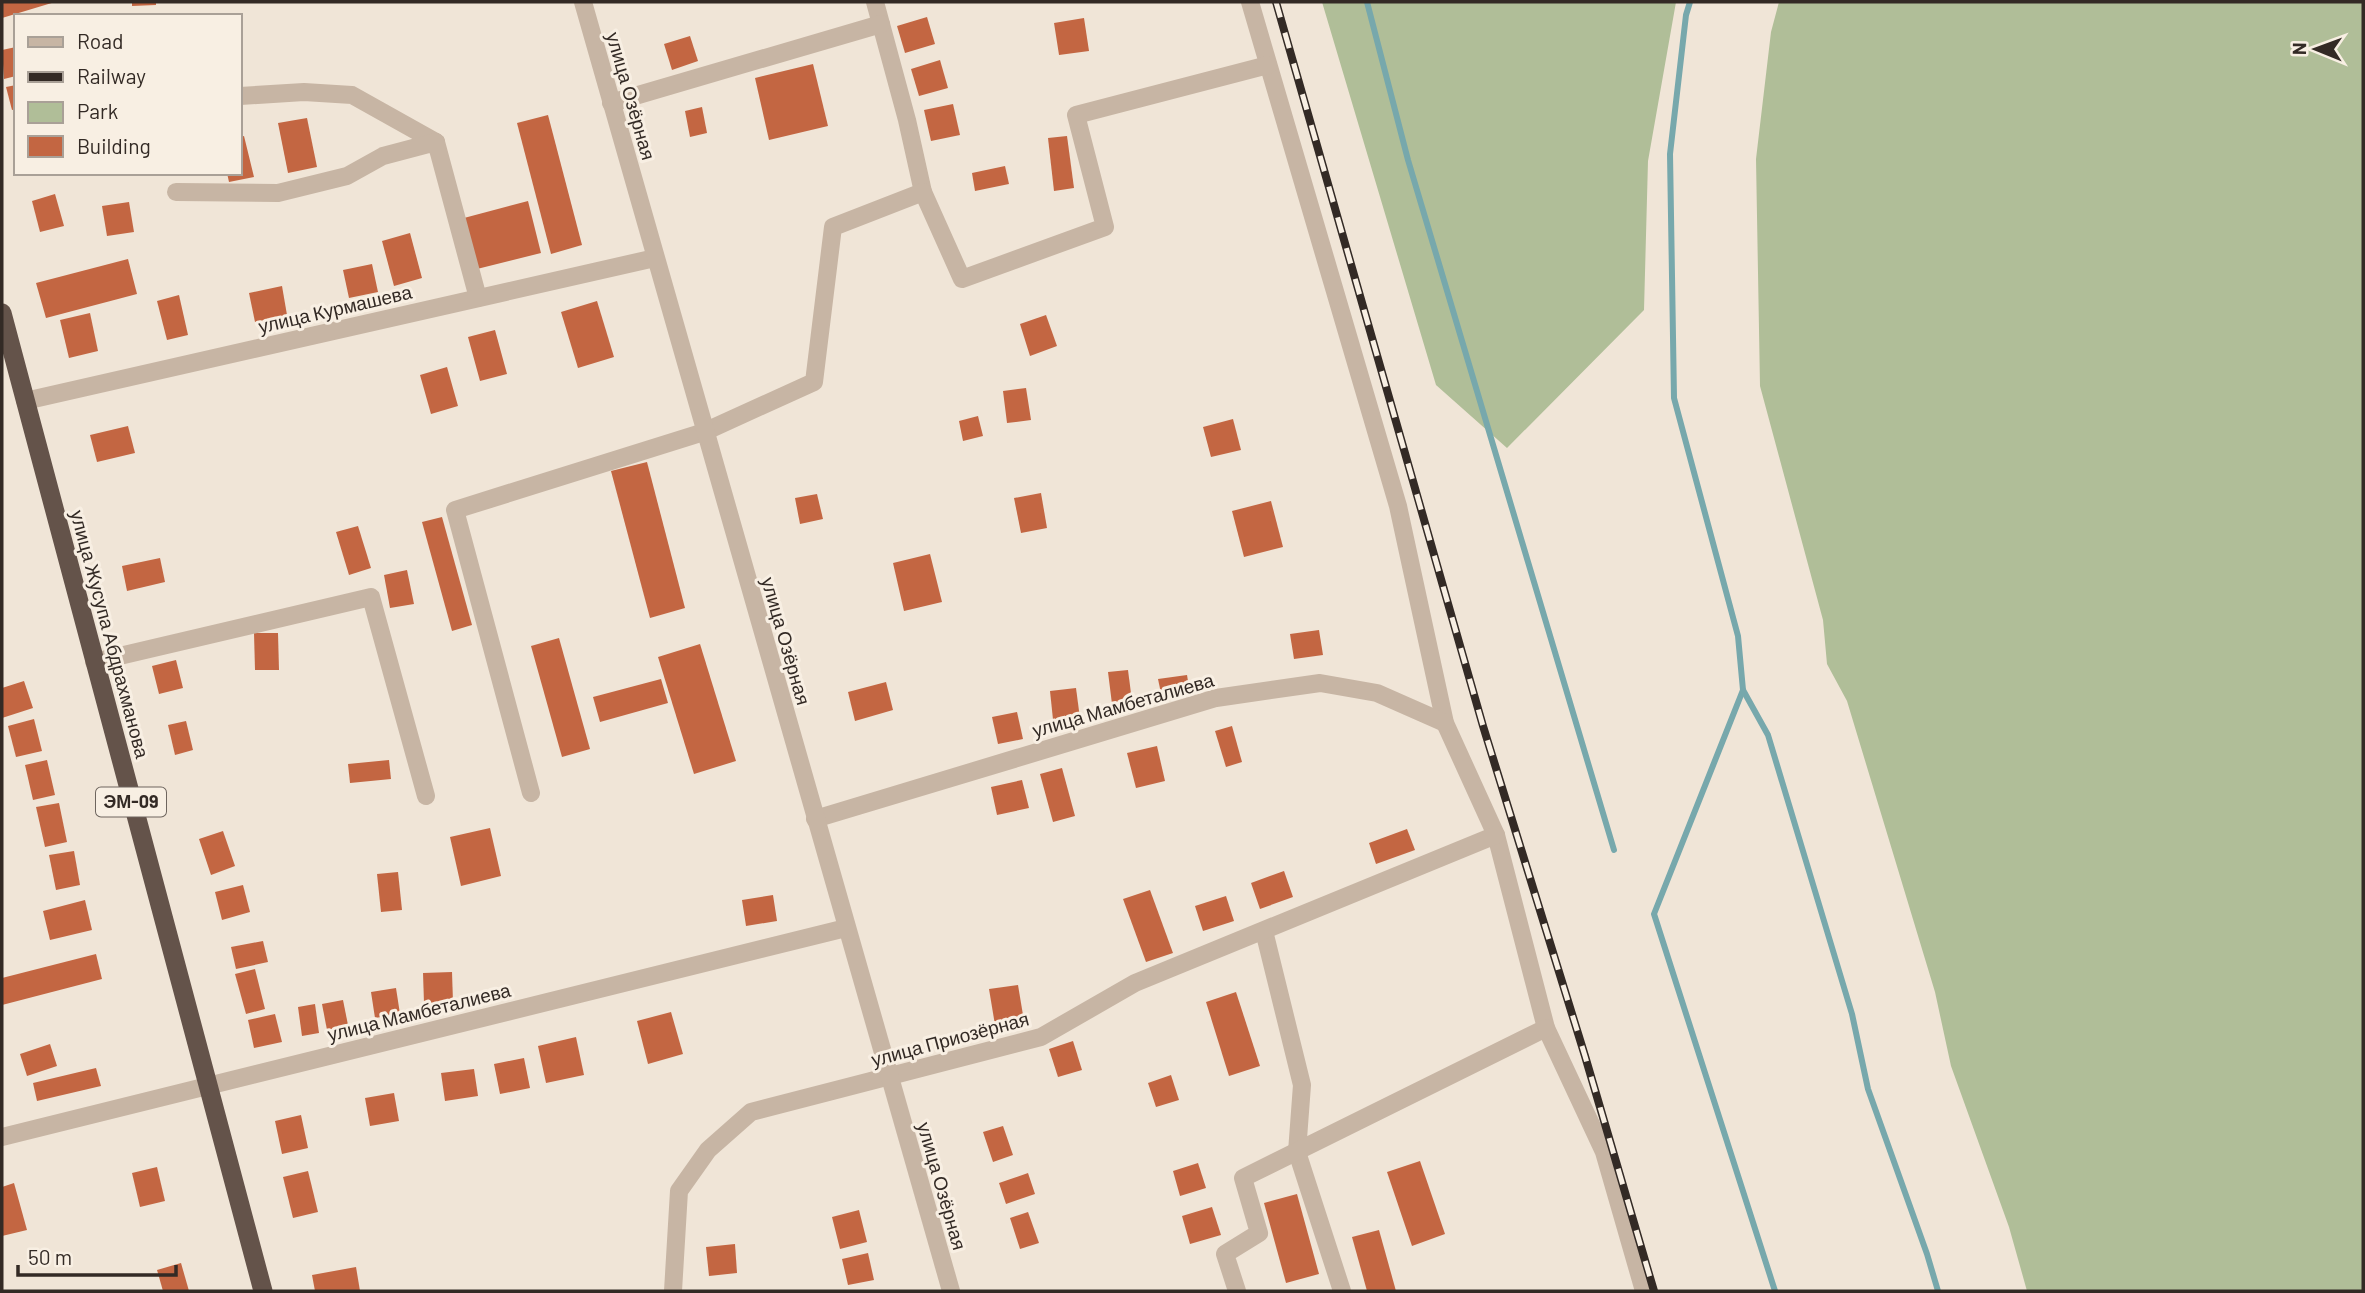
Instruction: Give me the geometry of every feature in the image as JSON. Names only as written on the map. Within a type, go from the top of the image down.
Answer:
[{"type":"highway","name":"улица Жусупа Абдрахманова","points":[[2,313],[263,1291]]},
{"type":"street","name":"улица Озёрная","points":[[583,2],[951,1291]]},
{"type":"street","points":[[874,2],[907,120],[923,192],[962,279],[1105,228],[1076,115],[1268,65]]},
{"type":"street","points":[[1250,2],[1398,506],[1445,723],[1496,835],[1546,1028],[1604,1152],[1644,1291]]},
{"type":"street","points":[[611,103],[881,24]]},
{"type":"street","points":[[242,96],[303,92],[352,95],[436,142],[478,298]]},
{"type":"street","points":[[176,192],[278,193],[347,176],[383,156],[436,142]]},
{"type":"street","points":[[531,793],[455,510],[704,432],[814,382],[833,227],[923,192]]},
{"type":"street","name":"улица Курмашева","points":[[25,401],[655,258]]},
{"type":"street","points":[[94,662],[371,597],[426,796]]},
{"type":"street","name":"улица Мамбеталиева","points":[[815,819],[1216,698],[1320,683],[1377,693],[1445,723]]},
{"type":"street","name":"улица Приозёрная","points":[[673,1291],[679,1191],[708,1150],[751,1112],[1041,1037],[1135,983],[1496,835]]},
{"type":"street","name":"улица Мамбеталиева","points":[[2,1137],[846,928]]},
{"type":"street","points":[[1264,931],[1302,1085],[1297,1152],[1342,1291]]},
{"type":"street","points":[[1237,1291],[1225,1254],[1259,1233],[1243,1178],[1546,1028]]},
{"type":"green space","points":[[1322,2],[1676,2],[1648,161],[1644,310],[1507,448],[1436,385]]},
{"type":"green space","points":[[1779,2],[2363,2],[2363,1291],[2027,1291],[2009,1227],[1951,1066],[1935,992],[1847,701],[1827,664],[1823,620],[1760,386],[1756,159],[1771,32]]},
{"type":"building","points":[[2,2],[55,2],[14,14],[2,18]]},
{"type":"building","points":[[132,2],[156,2],[156,5],[132,6]]},
{"type":"building","points":[[927,17],[935,44],[905,53],[897,26]]},
{"type":"building","points":[[1084,18],[1089,51],[1059,55],[1054,23]]},
{"type":"building","points":[[690,36],[698,61],[672,70],[664,44]]},
{"type":"building","points":[[14,47],[14,76],[4,79],[2,50]]},
{"type":"building","points":[[940,60],[948,88],[919,96],[911,69]]},
{"type":"building","points":[[813,64],[828,126],[769,140],[755,78]]},
{"type":"building","points":[[14,85],[14,110],[12,110],[6,87]]},
{"type":"building","points":[[953,104],[960,135],[931,141],[924,110]]},
{"type":"building","points":[[702,107],[707,133],[690,137],[685,111]]},
{"type":"building","points":[[548,115],[582,245],[551,254],[517,123]]},
{"type":"building","points":[[307,118],[317,167],[288,173],[278,123]]},
{"type":"building","points":[[242,136],[254,177],[229,182],[227,175],[242,175]]},
{"type":"building","points":[[1067,136],[1074,188],[1054,191],[1048,138]]},
{"type":"building","points":[[1005,166],[1009,184],[975,191],[972,173]]},
{"type":"building","points":[[55,194],[64,226],[40,232],[32,201]]},
{"type":"building","points":[[528,201],[541,253],[477,269],[464,218]]},
{"type":"building","points":[[129,202],[134,232],[107,236],[102,206]]},
{"type":"building","points":[[410,233],[422,278],[394,286],[382,241]]},
{"type":"building","points":[[128,259],[137,294],[46,318],[36,283]]},
{"type":"building","points":[[372,264],[378,292],[349,298],[343,270]]},
{"type":"building","points":[[282,286],[287,315],[255,322],[249,293]]},
{"type":"building","points":[[179,295],[188,335],[167,340],[157,301]]},
{"type":"building","points":[[597,301],[614,357],[578,368],[561,312]]},
{"type":"building","points":[[90,313],[98,351],[69,358],[60,320]]},
{"type":"building","points":[[1046,315],[1057,346],[1030,356],[1020,324]]},
{"type":"building","points":[[495,330],[507,374],[480,381],[468,337]]},
{"type":"building","points":[[447,367],[458,406],[431,414],[420,375]]},
{"type":"building","points":[[1026,388],[1031,420],[1007,423],[1003,391]]},
{"type":"building","points":[[978,416],[983,436],[963,441],[959,421]]},
{"type":"building","points":[[1233,419],[1241,450],[1211,457],[1203,427]]},
{"type":"building","points":[[128,426],[135,453],[97,462],[90,435]]},
{"type":"building","points":[[647,462],[685,608],[650,618],[611,471]]},
{"type":"building","points":[[1041,493],[1047,528],[1021,533],[1014,498]]},
{"type":"building","points":[[817,494],[823,519],[800,524],[795,498]]},
{"type":"building","points":[[1271,501],[1283,547],[1244,557],[1232,511]]},
{"type":"building","points":[[442,517],[472,625],[452,631],[422,522]]},
{"type":"building","points":[[358,526],[371,568],[349,575],[336,532]]},
{"type":"building","points":[[930,554],[942,602],[904,611],[893,563]]},
{"type":"building","points":[[160,558],[165,582],[127,591],[122,566]]},
{"type":"building","points":[[407,570],[414,604],[390,608],[384,575]]},
{"type":"building","points":[[1319,630],[1323,655],[1294,659],[1290,634]]},
{"type":"building","points":[[254,633],[278,633],[279,670],[255,670]]},
{"type":"building","points":[[559,638],[590,749],[562,757],[531,646]]},
{"type":"building","points":[[700,644],[736,761],[694,774],[658,657]]},
{"type":"building","points":[[176,660],[183,688],[159,694],[152,666]]},
{"type":"building","points":[[1128,670],[1133,709],[1113,712],[1108,672]]},
{"type":"building","points":[[1187,675],[1190,694],[1162,698],[1158,679]]},
{"type":"building","points":[[661,679],[668,703],[600,722],[593,697]]},
{"type":"building","points":[[24,681],[33,708],[2,718],[2,688]]},
{"type":"building","points":[[886,682],[893,710],[855,721],[848,692]]},
{"type":"building","points":[[1076,688],[1081,726],[1054,729],[1050,691]]},
{"type":"building","points":[[1017,712],[1023,739],[998,744],[992,717]]},
{"type":"building","points":[[34,719],[42,751],[16,757],[8,726]]},
{"type":"building","points":[[186,721],[193,750],[175,755],[168,725]]},
{"type":"building","points":[[1232,726],[1242,762],[1226,767],[1215,731]]},
{"type":"building","points":[[1157,746],[1165,781],[1136,788],[1127,753]]},
{"type":"building","points":[[47,760],[55,795],[33,800],[25,765]]},
{"type":"building","points":[[389,760],[391,779],[350,783],[348,764]]},
{"type":"building","points":[[1062,768],[1075,816],[1053,822],[1040,774]]},
{"type":"building","points":[[1022,780],[1029,808],[997,815],[991,787]]},
{"type":"building","points":[[59,803],[67,842],[45,847],[36,807]]},
{"type":"building","points":[[490,828],[501,876],[461,886],[450,837]]},
{"type":"building","points":[[1407,829],[1415,850],[1376,864],[1369,843]]},
{"type":"building","points":[[223,831],[235,866],[211,875],[199,839]]},
{"type":"building","points":[[74,851],[80,885],[56,890],[49,855]]},
{"type":"building","points":[[1284,871],[1293,897],[1260,909],[1251,883]]},
{"type":"building","points":[[398,872],[402,910],[381,912],[377,874]]},
{"type":"building","points":[[243,885],[250,912],[222,920],[215,892]]},
{"type":"building","points":[[1150,890],[1173,953],[1146,962],[1123,899]]},
{"type":"building","points":[[773,895],[777,921],[746,926],[742,900]]},
{"type":"building","points":[[1226,896],[1234,921],[1203,931],[1195,906]]},
{"type":"building","points":[[85,900],[92,930],[50,940],[43,911]]},
{"type":"building","points":[[263,941],[268,962],[236,969],[231,947]]},
{"type":"building","points":[[96,954],[102,979],[2,1005],[2,978]]},
{"type":"building","points":[[255,969],[265,1009],[246,1014],[235,974]]},
{"type":"building","points":[[452,972],[453,1002],[424,1003],[423,973]]},
{"type":"building","points":[[1018,985],[1024,1021],[995,1025],[989,989]]},
{"type":"building","points":[[396,988],[400,1014],[375,1018],[371,992]]},
{"type":"building","points":[[1236,992],[1260,1066],[1229,1076],[1206,1002]]},
{"type":"building","points":[[343,1000],[348,1025],[327,1030],[322,1004]]},
{"type":"building","points":[[315,1004],[319,1033],[302,1036],[298,1007]]},
{"type":"building","points":[[671,1012],[683,1054],[648,1064],[637,1021]]},
{"type":"building","points":[[275,1014],[282,1042],[254,1048],[248,1020]]},
{"type":"building","points":[[576,1037],[584,1075],[546,1083],[538,1046]]},
{"type":"building","points":[[1073,1041],[1082,1070],[1058,1077],[1049,1049]]},
{"type":"building","points":[[50,1044],[57,1066],[27,1076],[20,1054]]},
{"type":"building","points":[[524,1058],[530,1088],[500,1094],[494,1064]]},
{"type":"building","points":[[96,1068],[101,1086],[37,1101],[33,1083]]},
{"type":"building","points":[[474,1069],[478,1096],[445,1101],[441,1073]]},
{"type":"building","points":[[1171,1075],[1179,1100],[1156,1107],[1148,1083]]},
{"type":"building","points":[[394,1093],[399,1121],[370,1126],[365,1098]]},
{"type":"building","points":[[301,1115],[308,1148],[282,1154],[275,1121]]},
{"type":"building","points":[[1003,1126],[1013,1155],[993,1162],[983,1132]]},
{"type":"building","points":[[1420,1161],[1445,1234],[1412,1246],[1387,1172]]},
{"type":"building","points":[[1198,1163],[1206,1188],[1180,1196],[1173,1171]]},
{"type":"building","points":[[157,1167],[165,1201],[140,1207],[132,1173]]},
{"type":"building","points":[[308,1171],[318,1212],[293,1218],[283,1177]]},
{"type":"building","points":[[1028,1173],[1035,1194],[1006,1204],[999,1183]]},
{"type":"building","points":[[14,1183],[27,1230],[2,1236],[2,1187]]},
{"type":"building","points":[[1297,1194],[1319,1274],[1286,1283],[1264,1203]]},
{"type":"building","points":[[1212,1207],[1221,1235],[1190,1244],[1182,1216]]},
{"type":"building","points":[[859,1210],[867,1242],[840,1249],[832,1217]]},
{"type":"building","points":[[1028,1212],[1039,1243],[1020,1249],[1010,1218]]},
{"type":"building","points":[[1379,1230],[1396,1291],[1367,1291],[1352,1237]]},
{"type":"building","points":[[735,1244],[737,1273],[709,1276],[706,1247]]},
{"type":"building","points":[[868,1253],[874,1280],[848,1285],[842,1259]]},
{"type":"building","points":[[181,1263],[189,1291],[163,1291],[157,1270]]},
{"type":"building","points":[[356,1267],[360,1291],[315,1291],[312,1275]]},
{"type":"waterway","points":[[1367,2],[1408,160],[1614,850]]},
{"type":"waterway","points":[[1690,2],[1686,15],[1670,154],[1674,398],[1738,636],[1743,690],[1768,735],[1852,1014],[1868,1089],[1938,1291]]},
{"type":"waterway","points":[[1743,690],[1654,914],[1775,1291]]},
{"type":"railway","points":[[1276,2],[1483,726],[1654,1291]]}]
